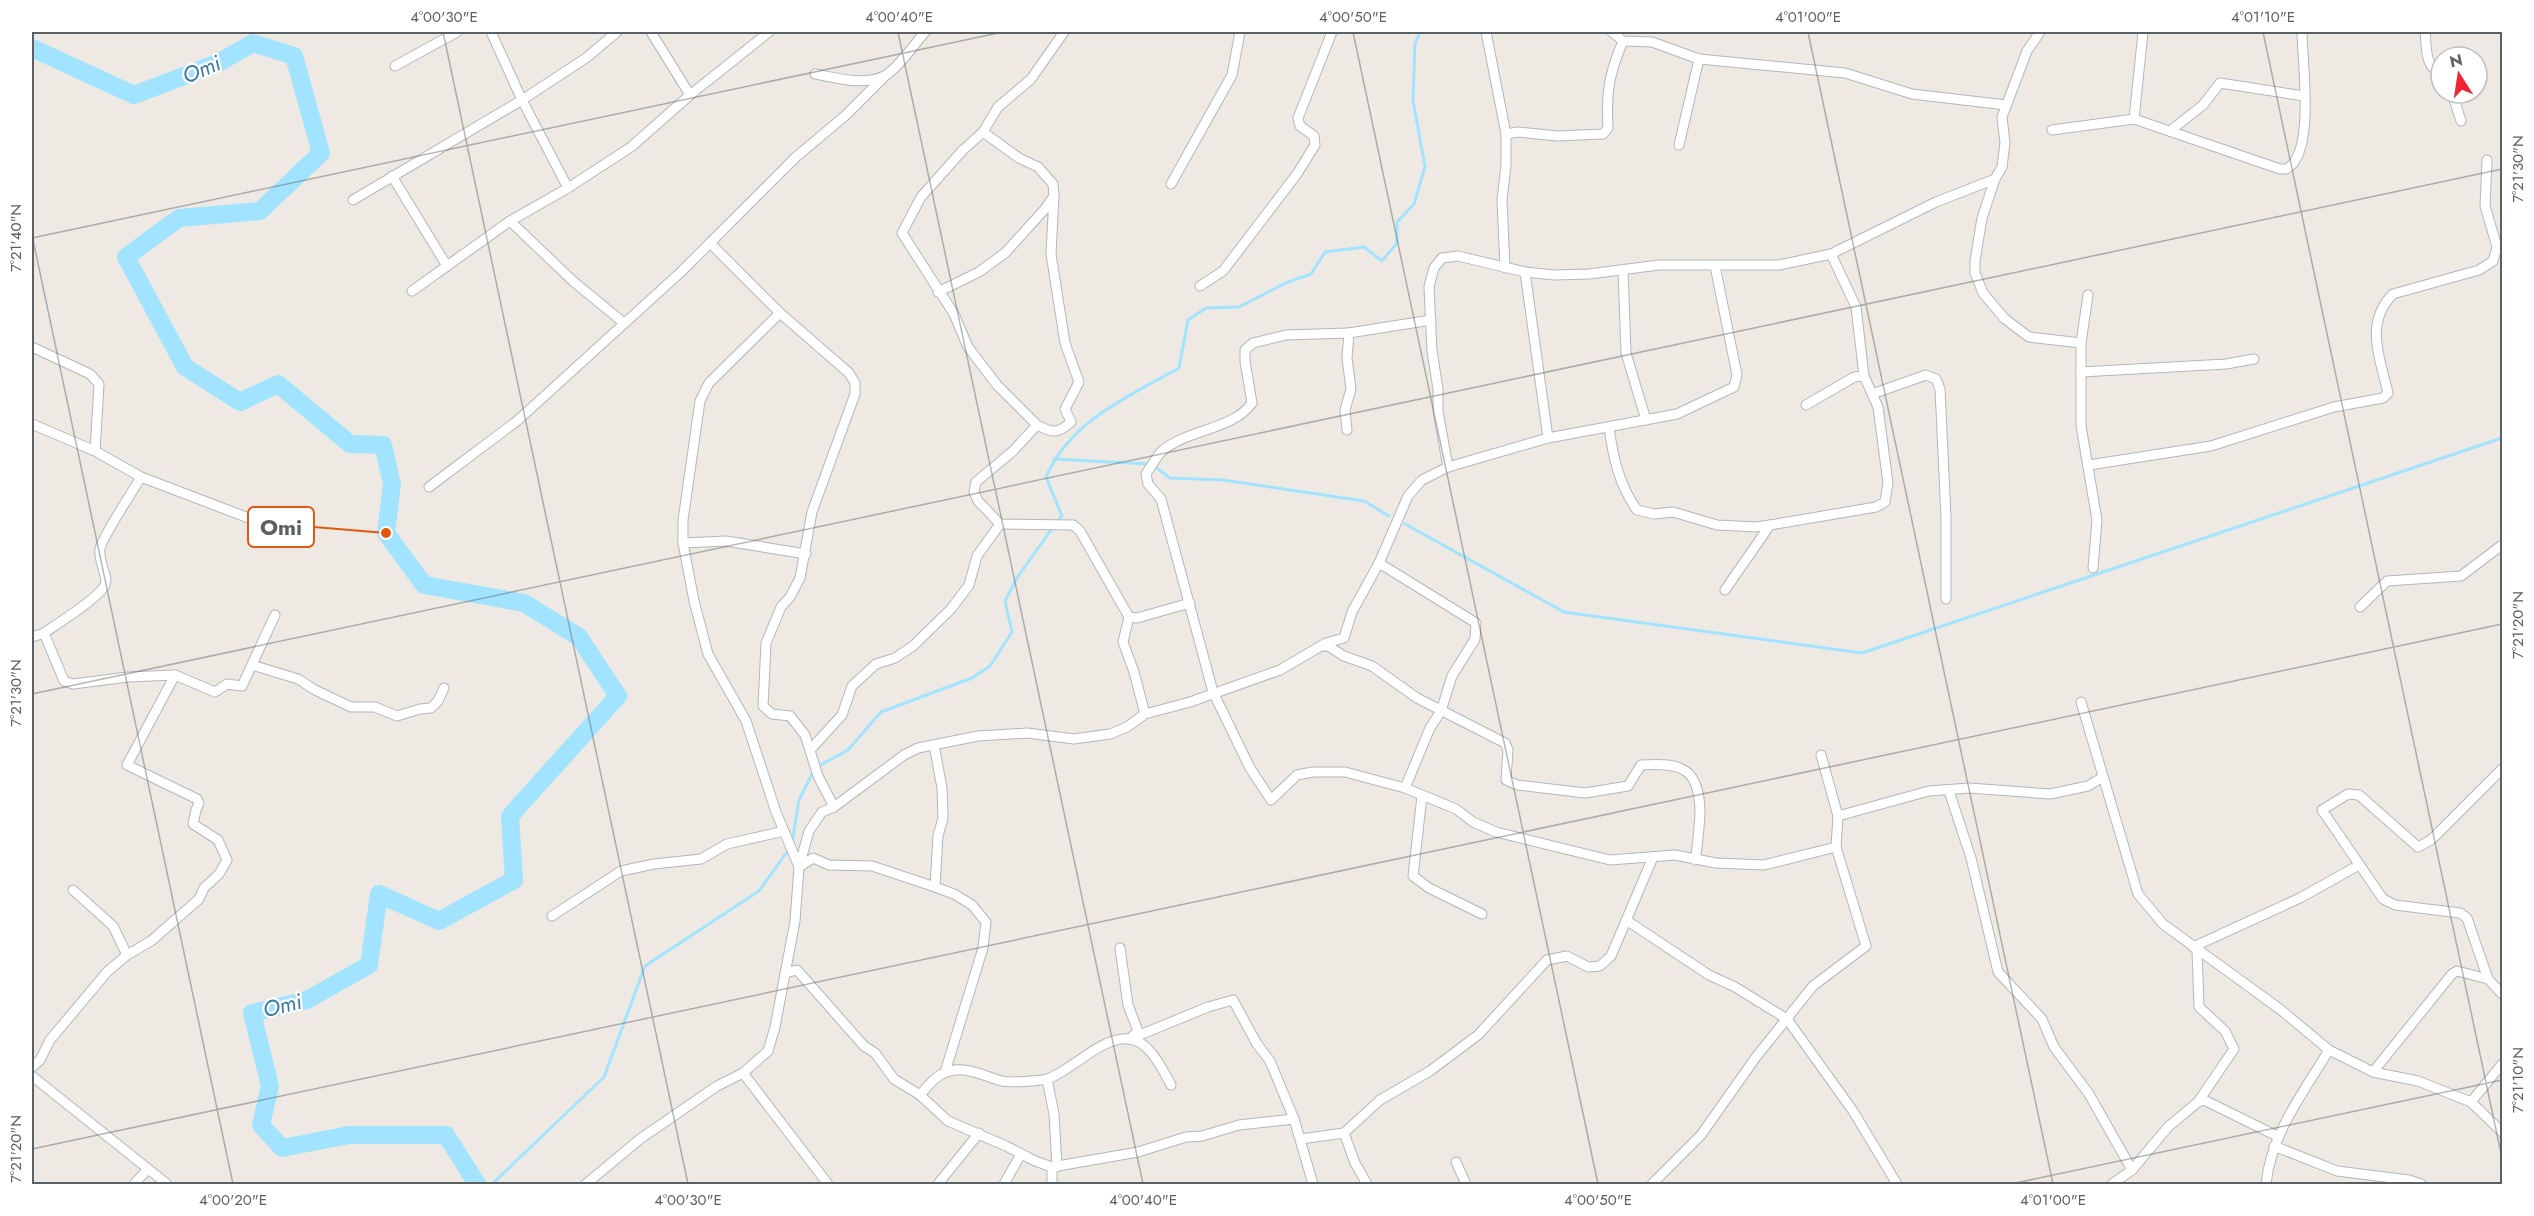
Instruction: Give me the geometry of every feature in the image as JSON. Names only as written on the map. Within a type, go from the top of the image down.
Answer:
[{"type":"street","points":[[395,66],[457,32]]},
{"type":"street","points":[[492,32],[522,100],[568,188]]},
{"type":"street","points":[[353,200],[522,100],[586,58],[617,32]]},
{"type":"street","points":[[651,32],[690,94]]},
{"type":"street","points":[[412,291],[510,221],[568,188],[631,147],[690,94],[770,32]]},
{"type":"street","points":[[429,487],[516,421],[624,323],[710,243],[810,144],[846,115],[926,32]]},
{"type":"street","points":[[982,132],[1019,158],[1038,167],[1053,184],[1051,254],[1065,343],[1079,382],[1065,409],[1071,422],[1060,432],[1051,432],[1037,425],[997,385],[968,347],[954,314],[902,233],[921,197],[982,132],[998,107],[1031,79],[1064,32]]},
{"type":"street","points":[[1172,184],[1232,75],[1240,32]]},
{"type":"street","points":[[1200,286],[1223,271],[1297,174],[1315,145],[1314,136],[1300,126],[1298,118],[1332,32]]},
{"type":"street","points":[[1486,32],[1506,134],[1506,165],[1502,200],[1505,268]]},
{"type":"street","points":[[1612,32],[1623,41],[1652,42],[1699,59],[1845,73],[1912,94],[2006,105]]},
{"type":"street","points":[[2040,32],[2027,51],[2002,117],[2005,143],[2002,167],[1995,179],[1982,218],[1975,273],[1983,293],[2005,319],[2029,336],[2080,343]]},
{"type":"street","points":[[2134,119],[2143,32]]},
{"type":"street","points":[[2052,130],[2134,119],[2280,169],[2286,169],[2297,160],[2306,120],[2302,32]]},
{"type":"street","points":[[2426,32],[2429,64]]},
{"type":"street","points":[[1506,134],[1518,132],[1557,136],[1603,134],[1608,128],[1606,103],[1610,73],[1623,41]]},
{"type":"street","points":[[1679,146],[1699,59]]},
{"type":"street","points":[[815,74],[846,80],[871,80],[886,75]]},
{"type":"street","points":[[2170,131],[2203,105],[2220,83],[2304,96]]},
{"type":"street","points":[[2456,105],[2461,122]]},
{"type":"street","points":[[2089,465],[2211,446],[2334,407],[2383,398],[2388,393],[2376,349],[2375,328],[2384,303],[2393,294],[2479,270],[2493,261],[2497,247],[2485,206],[2487,160]]},
{"type":"street","points":[[392,176],[447,266]]},
{"type":"street","points":[[1448,467],[1438,411],[1429,287],[1434,268],[1442,258],[1458,256],[1525,272],[1554,275],[1589,274],[1659,264],[1779,265],[1831,254],[1936,202],[1995,179]]},
{"type":"street","points":[[938,292],[979,272],[1005,253],[1045,209],[1054,195]]},
{"type":"street","points":[[510,221],[574,282],[624,323]]},
{"type":"street","points":[[710,243],[780,313],[849,373],[855,383],[851,410],[836,441],[812,512],[800,578],[790,597],[781,607],[766,643],[763,706],[772,714],[790,716],[804,735],[818,776],[834,807]]},
{"type":"street","points":[[1609,427],[1619,477],[1628,498],[1637,510],[1654,514],[1673,512],[1717,525],[1756,527],[1876,507],[1885,502],[1888,483],[1886,454],[1878,407],[1864,376],[1856,307],[1831,254]]},
{"type":"street","points":[[586,1185],[640,1139],[717,1086],[743,1073],[768,1051],[795,921],[799,867],[809,831],[822,812],[834,807],[904,754],[978,736],[1027,733],[1090,739],[1110,734],[1127,727],[1144,714],[1190,702],[1280,670],[1319,646],[1344,638],[1352,612],[1379,563],[1408,496],[1422,480],[1448,467],[1548,438],[1677,414],[1734,387],[1737,375],[1715,266]]},
{"type":"street","points":[[1623,270],[1626,353],[1646,420]]},
{"type":"street","points":[[1525,272],[1548,438]]},
{"type":"street","points":[[2088,295],[2080,343],[2081,426],[2097,520],[2093,568]]},
{"type":"street","points":[[780,313],[709,383],[700,401],[683,520],[683,543],[694,601],[708,654],[746,721],[784,831],[799,867]]},
{"type":"street","points":[[1431,320],[1349,333],[1286,335],[1252,343],[1245,350],[1252,404],[1236,419],[1191,434],[1162,452],[1146,474],[1148,484],[1161,500],[1214,692],[1250,768],[1272,800],[1297,775],[1312,772],[1345,772],[1405,788],[1456,809],[1473,822],[1496,832],[1610,860],[1675,855],[1716,863],[1764,864],[1836,847]]},
{"type":"street","points":[[1347,430],[1345,410],[1351,389],[1347,358],[1349,333]]},
{"type":"street","points":[[32,346],[90,374],[99,384],[94,451]]},
{"type":"street","points":[[2081,372],[2226,364],[2254,359]]},
{"type":"street","points":[[1872,394],[1926,375],[1936,379],[1940,389],[1946,517],[1946,599]]},
{"type":"street","points":[[1806,405],[1854,377],[1864,376]]},
{"type":"street","points":[[32,424],[94,451],[141,477],[309,541]]},
{"type":"street","points":[[1037,425],[1013,451],[976,482],[974,492],[978,501],[1000,524],[1073,525],[1080,531],[1129,617],[1123,642],[1134,672],[1144,714]]},
{"type":"street","points":[[32,637],[44,633],[95,596],[105,585],[107,577],[100,564],[100,547],[141,477]]},
{"type":"street","points":[[810,750],[843,715],[852,686],[876,664],[895,658],[913,646],[951,609],[969,585],[977,556],[1000,524]]},
{"type":"street","points":[[1725,590],[1770,525]]},
{"type":"street","points":[[683,543],[726,541],[806,554]]},
{"type":"street","points":[[2360,607],[2387,581],[2461,576],[2502,545]]},
{"type":"street","points":[[1379,563],[1476,623],[1475,639],[1452,676],[1441,711],[1430,728],[1405,788]]},
{"type":"street","points":[[1129,617],[1137,618],[1190,603]]},
{"type":"street","points":[[44,633],[63,681],[73,684],[128,677],[175,675],[214,692],[227,684],[242,686],[275,615]]},
{"type":"street","points":[[1319,646],[1328,646],[1344,656],[1371,666],[1417,698],[1505,743],[1508,750],[1506,780],[1518,785],[1585,793],[1615,790],[1628,786],[1641,765],[1668,765],[1690,773],[1695,779],[1700,794],[1699,839],[1695,860]]},
{"type":"street","points":[[252,665],[298,679],[315,690],[351,706],[375,706],[397,716],[431,708],[444,688]]},
{"type":"street","points":[[32,1067],[40,1060],[50,1040],[107,972],[127,955],[151,941],[199,899],[204,888],[219,874],[227,860],[218,840],[193,824],[199,804],[197,799],[128,765],[175,675]]},
{"type":"street","points":[[2081,702],[2138,894],[2163,924],[2282,1010],[2329,1050],[2373,1072],[2418,1081],[2470,1102],[2502,1132]]},
{"type":"street","points":[[934,745],[942,788],[943,818],[938,836],[935,887]]},
{"type":"street","points":[[1655,1184],[1701,1135],[1756,1057],[1814,986],[1866,946],[1836,847],[1838,816],[1821,754]]},
{"type":"street","points":[[2502,769],[2431,840],[2418,847],[2359,795],[2348,794],[2336,799],[2322,810],[2383,899],[2395,906],[2460,913],[2467,918],[2488,979],[2502,994]]},
{"type":"street","points":[[1838,816],[1929,791],[1968,788],[2050,794],[2088,786],[2103,777]]},
{"type":"street","points":[[1949,791],[1971,858],[1998,972],[2042,1019],[2054,1047],[2089,1094],[2133,1170]]},
{"type":"street","points":[[1422,796],[1413,876],[1428,888],[1482,914]]},
{"type":"street","points":[[552,916],[621,872],[654,864],[701,859],[727,844],[784,831]]},
{"type":"street","points":[[1301,1139],[1344,1133],[1380,1100],[1430,1071],[1478,1035],[1547,960],[1567,956],[1588,967],[1600,966],[1611,956],[1653,857]]},
{"type":"street","points":[[799,867],[813,858],[829,865],[872,866],[954,894],[972,905],[986,922],[987,931],[945,1072]]},
{"type":"street","points":[[2195,948],[2300,898],[2359,865]]},
{"type":"street","points":[[73,890],[113,926],[127,955]]},
{"type":"street","points":[[1626,920],[1709,975],[1735,987],[1787,1019],[1853,1111],[1897,1185]]},
{"type":"street","points":[[1120,948],[1128,1005],[1138,1031],[1130,1039]]},
{"type":"street","points":[[2112,1185],[2133,1170],[2168,1127],[2198,1102],[2234,1049],[2225,1031],[2199,1007],[2195,948]]},
{"type":"street","points":[[785,973],[797,970],[864,1046],[875,1053],[894,1079],[920,1095],[948,1121],[1055,1167],[1098,1157],[1138,1152],[1186,1137],[1202,1136],[1239,1125],[1294,1119]]},
{"type":"street","points":[[2373,1072],[2452,974],[2457,972],[2488,979]]},
{"type":"street","points":[[1130,1039],[1208,1007],[1233,1000],[1257,1044],[1270,1061],[1301,1139],[1313,1185]]},
{"type":"street","points":[[920,1095],[934,1079],[945,1072],[961,1070],[976,1072],[1004,1082],[1047,1079],[1081,1060],[1087,1053],[1122,1039],[1140,1043],[1158,1061],[1171,1085]]},
{"type":"street","points":[[2266,1185],[2267,1169],[2275,1141],[2329,1050]]},
{"type":"street","points":[[2470,1102],[2502,1064]]},
{"type":"street","points":[[743,1073],[828,1185]]},
{"type":"street","points":[[32,1076],[167,1185]]},
{"type":"street","points":[[1047,1079],[1054,1114],[1055,1167],[1052,1185]]},
{"type":"street","points":[[2198,1102],[2204,1101],[2275,1141],[2337,1171],[2409,1180],[2421,1185]]},
{"type":"street","points":[[938,1185],[979,1133]]},
{"type":"street","points":[[1344,1133],[1367,1185]]},
{"type":"street","points":[[1004,1185],[1021,1154]]},
{"type":"street","points":[[1456,1162],[1466,1185]]},
{"type":"street","points":[[134,1185],[148,1169]]},
{"type":"waterway","points":[[1057,522],[1062,516],[1046,477],[1057,457],[1085,425],[1121,400],[1179,368],[1188,320],[1206,308],[1239,307],[1288,282],[1311,274],[1325,252],[1364,247],[1382,261],[1397,243],[1397,222],[1414,204],[1425,167],[1413,100],[1415,43],[1420,32]]},
{"type":"waterway","name":"Omi","points":[[32,48],[134,95],[218,63],[253,43],[294,56],[321,153],[260,211],[179,218],[126,257],[185,367],[240,402],[278,384],[350,444],[383,445],[392,484],[386,533],[424,585],[524,603],[579,637],[618,696],[510,816],[514,880],[439,921],[379,894],[369,965],[307,1000],[252,1013],[270,1086],[261,1125],[282,1148],[349,1135],[446,1135],[477,1184]]},
{"type":"waterway","points":[[1405,524],[1564,612],[1862,653],[2502,438]]},
{"type":"waterway","points":[[1054,459],[1148,464]]},
{"type":"waterway","points":[[1154,466],[1170,478],[1223,480],[1364,501],[1389,516]]},
{"type":"waterway","points":[[792,843],[799,800],[815,768],[848,750],[881,712],[972,678],[990,666],[1012,632],[1005,601],[1017,578],[1053,527]]},
{"type":"waterway","points":[[492,1184],[604,1077],[645,966],[759,891],[789,849]]},
{"type":"place","name":"Omi","points":[[386,533]]}]
